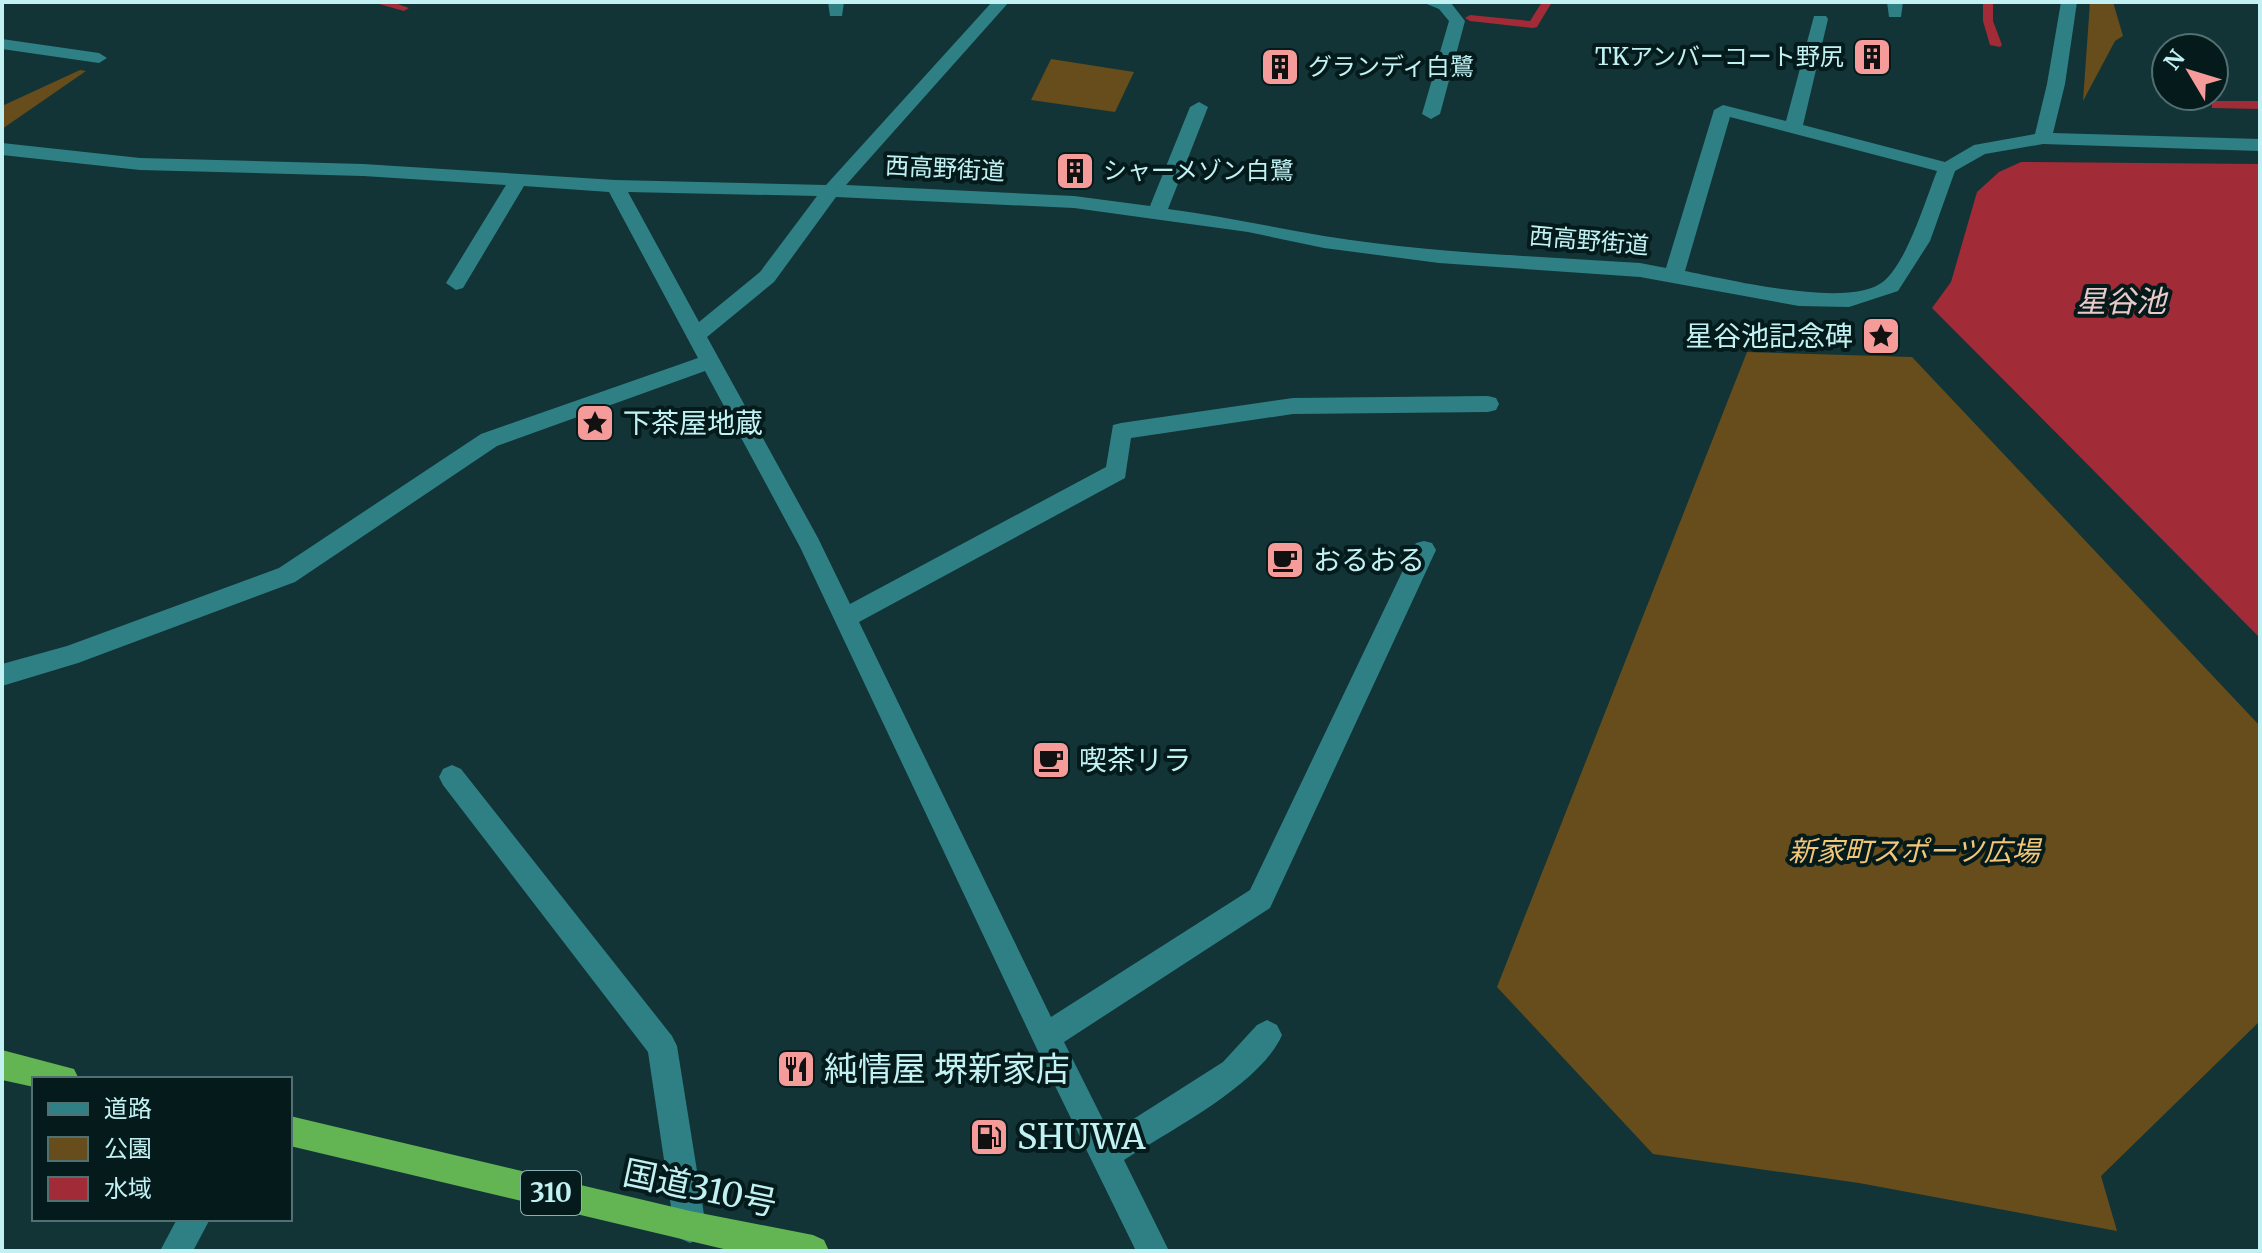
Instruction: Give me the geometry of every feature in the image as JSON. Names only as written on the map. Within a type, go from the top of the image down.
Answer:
[{"type":"highway","points":[[2,1065],[55,1077]]},
{"type":"highway","name":"国道310号","points":[[292,1131],[690,1227],[813,1251]]},
{"type":"street","points":[[697,335],[767,277],[831,190],[1001,2]]},
{"type":"street","points":[[1430,2],[1445,6],[1457,21],[1431,114]]},
{"type":"street","points":[[2043,138],[2056,84],[2069,2]]},
{"type":"street","points":[[1793,129],[1820,19]]},
{"type":"street","points":[[2,44],[99,58]]},
{"type":"street","points":[[1157,212],[1199,107]]},
{"type":"street","points":[[1674,275],[1723,110],[1947,168],[1980,149],[2043,138],[2260,145]]},
{"type":"street","name":"西高野街道","points":[[7,154],[140,164],[363,170],[615,186],[831,190],[1074,202],[1157,212],[1324,242],[1439,256],[1674,275],[1799,299],[1849,300],[1891,286],[1920,241],[1947,168]]},
{"type":"street","points":[[456,283],[518,180]]},
{"type":"street","points":[[615,186],[810,545],[1046,1037],[1153,1251]]},
{"type":"street","points":[[2,675],[69,656],[287,575],[489,440],[711,361]]},
{"type":"street","points":[[845,618],[1117,472],[1121,431],[1293,406],[1488,404]]},
{"type":"street","points":[[1046,1037],[1260,899],[1424,550]]},
{"type":"street","points":[[452,777],[662,1046],[690,1227]]},
{"type":"street","points":[[1105,1155],[1233,1072],[1267,1035]]},
{"type":"street","points":[[176,1251],[193,1221]]},
{"type":"green space","points":[[2090,2],[2113,2],[2123,36],[2115,41],[2083,101]]},
{"type":"green space","points":[[1051,59],[1134,72],[1115,112],[1031,100]]},
{"type":"green space","points":[[80,70],[86,71],[2,129],[2,106]]},
{"type":"green space","name":"新家町スポーツ広場","points":[[1747,352],[1912,357],[2260,726],[2260,1021],[2101,1176],[2117,1231],[1859,1183],[1653,1154],[1497,987]]},
{"type":"water","name":"星谷池","points":[[2021,162],[2260,164],[2260,638],[1932,308],[1951,282],[1977,192],[1999,172]]},
{"type":"waterway","points":[[377,2],[404,8]]},
{"type":"waterway","points":[[1470,18],[1533,25],[1547,2]]},
{"type":"waterway","points":[[1988,2],[1988,21],[1996,45]]},
{"type":"waterway","points":[[2230,105],[2260,105]]},
{"type":"place","name":"TKアンバーコート野尻","points":[[1872,57]]},
{"type":"place","name":"グランディ白鷺","points":[[1280,67]]},
{"type":"place","name":"シャーメゾン白鷺","points":[[1075,171]]},
{"type":"place","name":"星谷池記念碑","points":[[1881,336]]},
{"type":"place","name":"下茶屋地蔵","points":[[595,423]]},
{"type":"place","name":"おるおる","points":[[1285,560]]},
{"type":"place","name":"喫茶リラ","points":[[1051,760]]},
{"type":"place","name":"純情屋 堺新家店","points":[[796,1069]]},
{"type":"place","name":"SHUWA","points":[[989,1137]]}]
